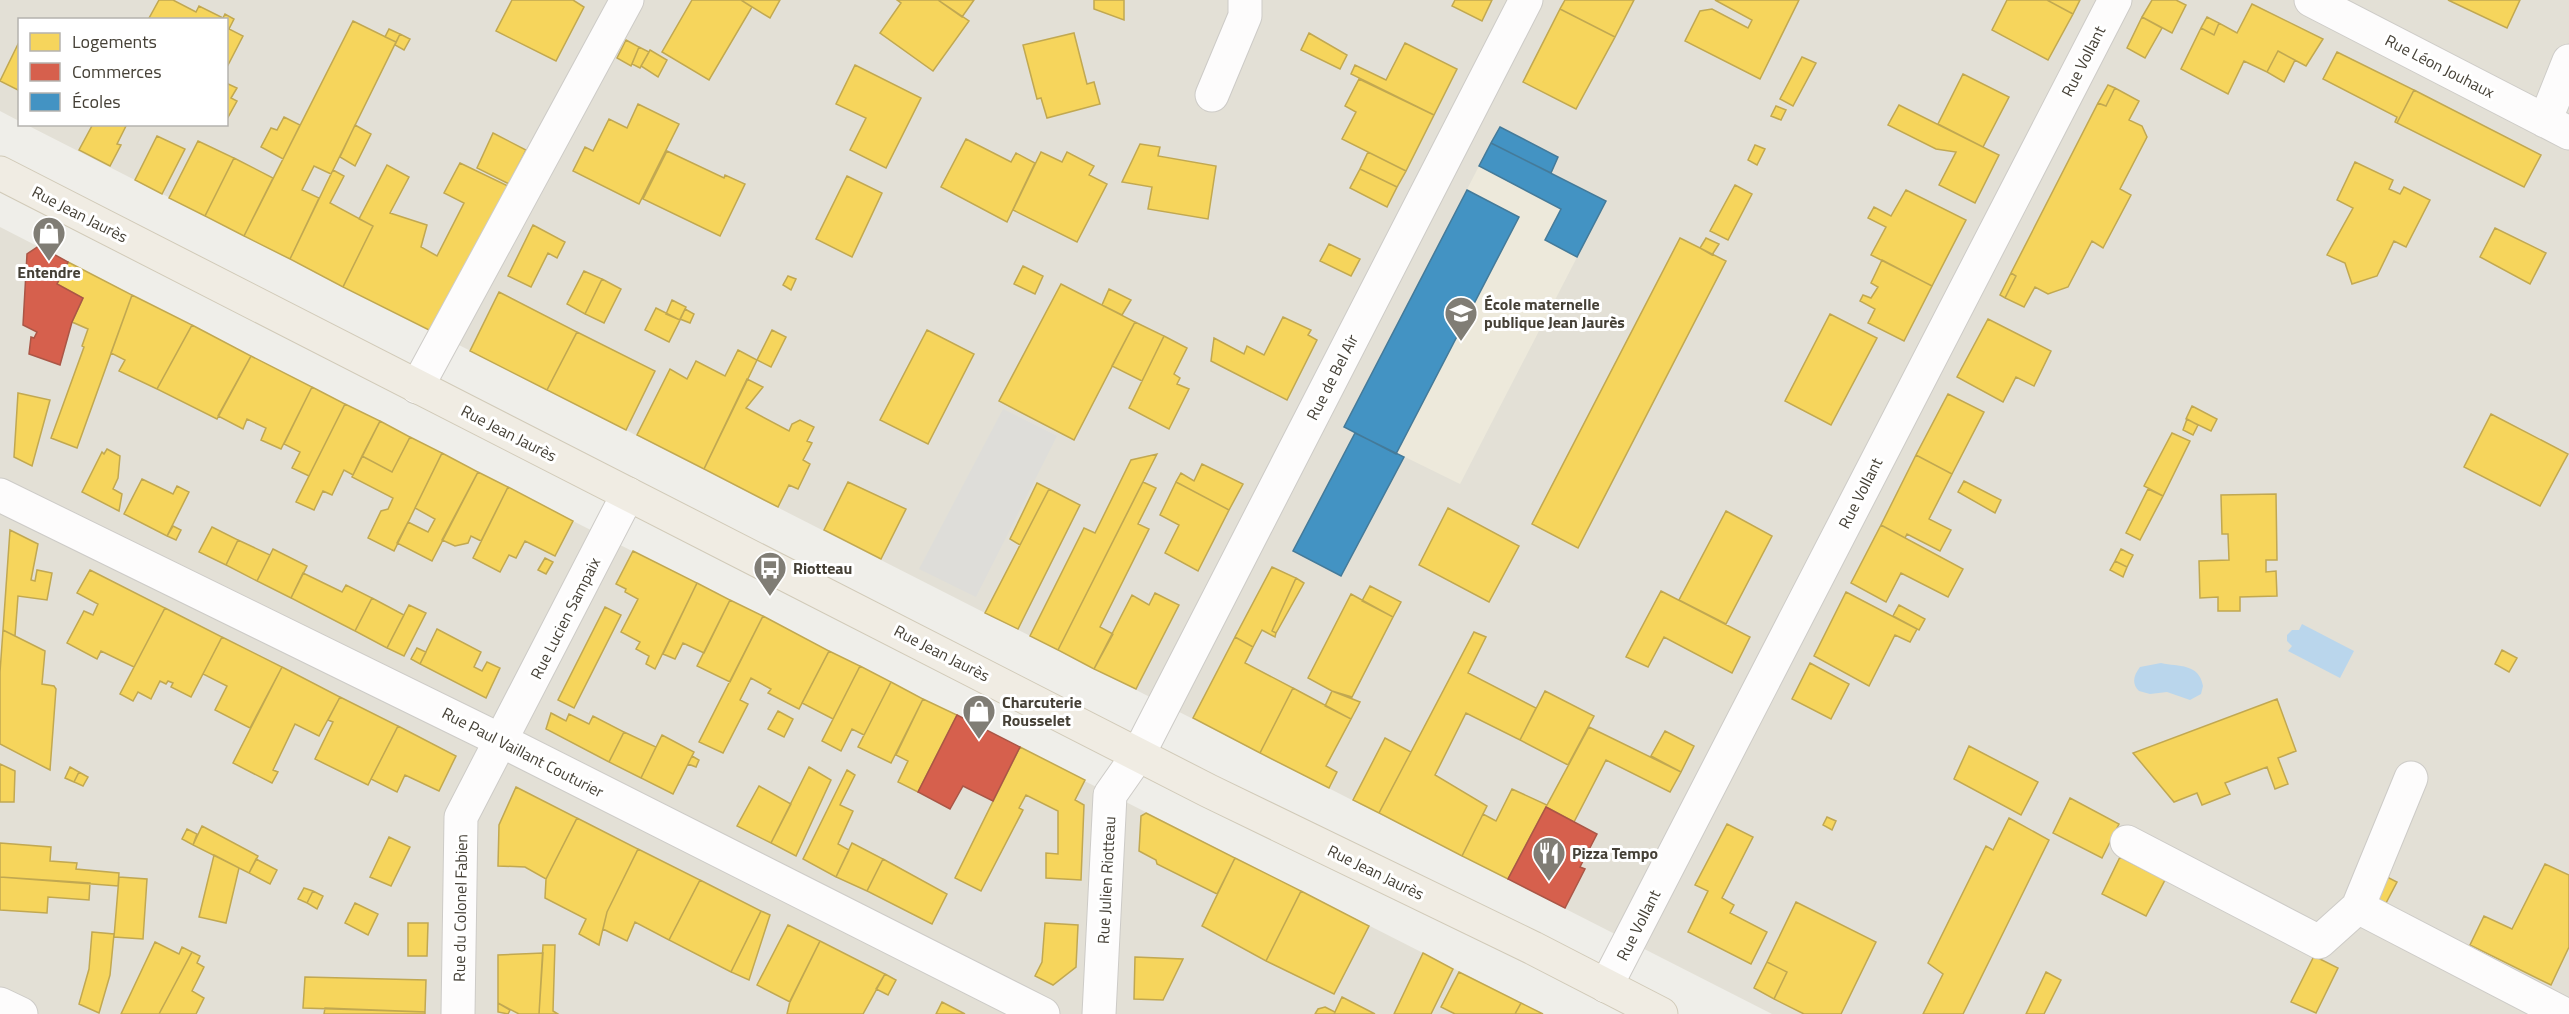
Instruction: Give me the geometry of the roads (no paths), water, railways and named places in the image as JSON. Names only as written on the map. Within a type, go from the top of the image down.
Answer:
[{"type":"main road","name":"Rue Jean Jaurès","points":[[0,173],[1138,755],[1533,948],[1661,1014]]},
{"type":"street","points":[[417,387],[627,0]]},
{"type":"street","points":[[1212,96],[1245,16],[1245,0]]},
{"type":"street","name":"Rue de Bel Air","points":[[1138,755],[1527,0]]},
{"type":"street","name":"Rue Vollant","points":[[1606,986],[2115,0]]},
{"type":"street","name":"Rue Léon Jouhaux","points":[[2311,0],[2557,127]]},
{"type":"street","points":[[2557,127],[2569,61]]},
{"type":"street","name":"Rue Lucien Sampaix","points":[[502,741],[628,494]]},
{"type":"street","name":"Rue Paul Vaillant Couturier","points":[[0,495],[502,741],[1043,1014]]},
{"type":"street","name":"Rue du Colonel Fabien","points":[[458,1014],[461,817],[502,741]]},
{"type":"street","name":"Rue Julien Riotteau","points":[[1099,1014],[1110,795],[1138,755]]},
{"type":"street","points":[[2127,843],[2319,942],[2358,907],[2411,778]]},
{"type":"street","points":[[2358,907],[2564,1014]]},
{"type":"street","points":[[0,1004],[21,1014]]},
{"type":"water","points":[[2302,624],[2354,651],[2340,678],[2288,651],[2292,646],[2287,641],[2287,635],[2292,630],[2299,630]]},
{"type":"water","points":[[2161,663],[2187,667],[2197,673],[2203,686],[2201,694],[2190,700],[2167,692],[2150,694],[2139,691],[2134,679],[2140,667]]},
{"type":"place","name":"Entendre","points":[[49,262]]},
{"type":"place","name":"École maternelle publique Jean Jaurès","points":[[1461,342]]},
{"type":"place","name":"Riotteau","points":[[770,597]]},
{"type":"place","name":"Charcuterie Rousselet","points":[[979,740]]},
{"type":"place","name":"Pizza Tempo","points":[[1549,882]]}]
